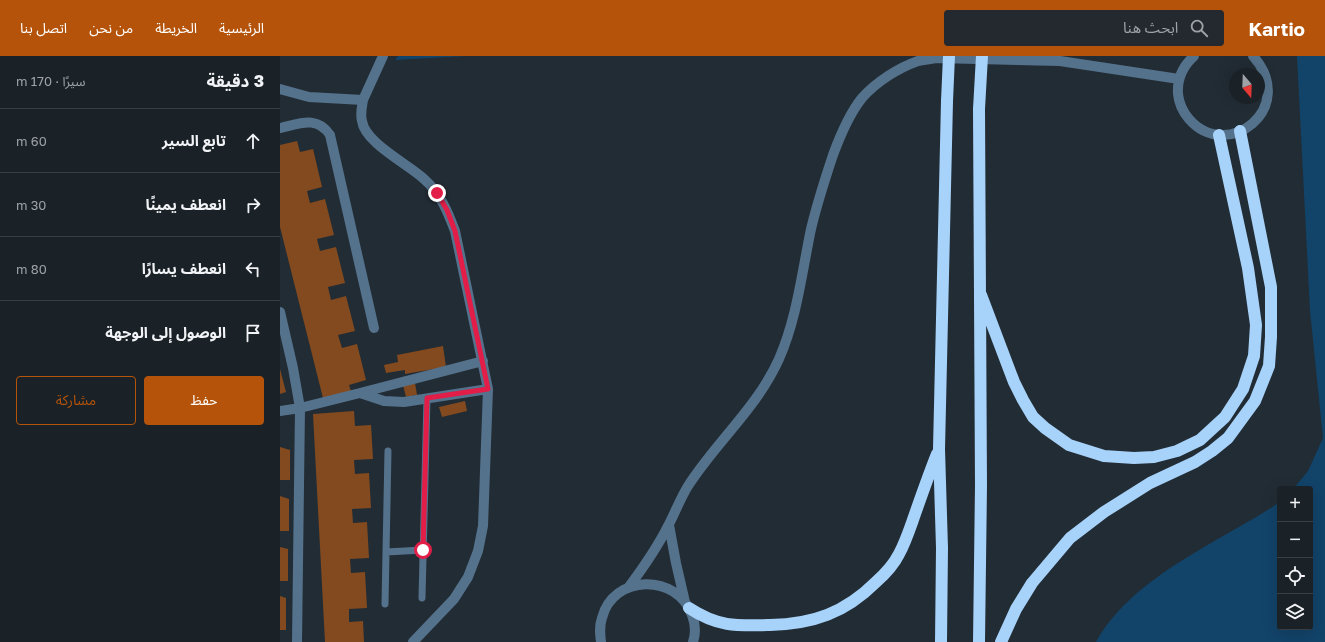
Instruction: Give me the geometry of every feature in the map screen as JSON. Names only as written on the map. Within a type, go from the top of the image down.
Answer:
[{"type":"highway","points":[[941,642],[942,548],[939,450],[949,56]]},
{"type":"highway","points":[[979,642],[981,486],[980,109],[982,56]]},
{"type":"highway","points":[[1001,642],[1016,609],[1032,583],[1070,538],[1104,512],[1150,484],[1212,452],[1228,438],[1255,401],[1269,366],[1271,337],[1271,287],[1240,131]]},
{"type":"highway","points":[[981,295],[1014,382],[1023,400],[1034,417],[1045,428],[1069,445],[1104,456],[1134,458],[1154,457],[1177,451],[1200,440],[1225,417],[1243,389],[1254,356],[1256,325],[1248,268],[1219,135]]},
{"type":"highway","points":[[687,605],[704,617],[720,623],[743,626],[804,623],[843,608],[866,592],[886,572],[899,555],[939,450]]},
{"type":"street","points":[[383,56],[363,100],[361,111],[362,123],[366,131],[382,148],[424,179],[437,193],[447,210],[455,231],[488,389],[483,526],[478,551],[468,577],[454,599],[413,642]]},
{"type":"street","points":[[1194,56],[1189,60],[1183,69],[1179,79],[1178,88],[1181,107],[1186,116],[1200,129],[1219,135],[1226,135],[1249,127],[1257,120],[1265,107],[1268,82],[1265,72],[1253,56]]},
{"type":"street","points":[[628,588],[649,559],[669,524],[687,486],[742,418],[762,390],[779,359],[791,327],[811,228],[823,184],[837,146],[846,124],[855,109],[867,94],[882,80],[906,66],[919,61],[936,58],[1060,61],[1179,79]]},
{"type":"street","points":[[280,89],[308,97],[363,100]]},
{"type":"street","points":[[280,128],[304,123],[316,123],[322,125],[330,135],[374,328]]},
{"type":"street","points":[[280,312],[293,368],[300,408],[297,642]]},
{"type":"street","points":[[280,411],[300,408],[360,394],[483,361]]},
{"type":"street","points":[[360,394],[384,401],[404,402],[488,389]]},
{"type":"street","points":[[669,524],[676,563],[687,605],[694,622],[693,642]]},
{"type":"street","points":[[601,642],[600,629],[602,617],[608,605],[617,595],[628,588],[640,584],[653,584],[665,587],[676,593],[687,605]]},
{"type":"lane","points":[[422,598],[427,398]]},
{"type":"lane","points":[[385,604],[388,451]]},
{"type":"lane","points":[[386,552],[423,550]]},
{"type":"shaded area","points":[[398,56],[467,56],[395,60]]},
{"type":"shaded area","points":[[1297,56],[1325,56],[1325,642],[1096,642],[1112,619],[1132,598],[1154,580],[1204,547],[1277,504],[1277,630],[1313,630],[1313,486],[1296,486],[1308,471],[1323,438],[1310,311]]},
{"type":"building","points":[[297,141],[300,152],[313,149],[322,187],[307,191],[310,203],[325,199],[334,235],[317,239],[320,251],[336,247],[345,283],[328,287],[331,300],[346,296],[355,331],[338,335],[342,348],[357,344],[366,380],[349,385],[351,391],[323,398],[280,227],[280,145]]},
{"type":"building","points":[[443,346],[446,367],[405,374],[405,370],[386,373],[384,365],[398,362],[397,355]]},
{"type":"building","points":[[280,369],[286,392],[280,394]]},
{"type":"building","points":[[415,383],[417,395],[406,397],[403,385]]},
{"type":"building","points":[[465,401],[467,411],[442,417],[439,407]]},
{"type":"building","points":[[354,411],[355,426],[371,425],[373,459],[354,460],[355,474],[369,473],[371,508],[352,509],[353,523],[367,522],[369,558],[350,559],[351,573],[365,572],[367,608],[349,609],[349,622],[363,621],[364,642],[325,642],[313,414]]},
{"type":"building","points":[[280,447],[290,450],[290,480],[280,480]]},
{"type":"building","points":[[280,496],[289,499],[289,531],[280,531]]},
{"type":"building","points":[[280,547],[288,549],[288,581],[280,581]]},
{"type":"building","points":[[280,596],[286,598],[286,630],[280,630]]},
{"type":"route","points":[[423,550],[427,398],[488,389],[455,231],[447,210],[437,193]]}]
